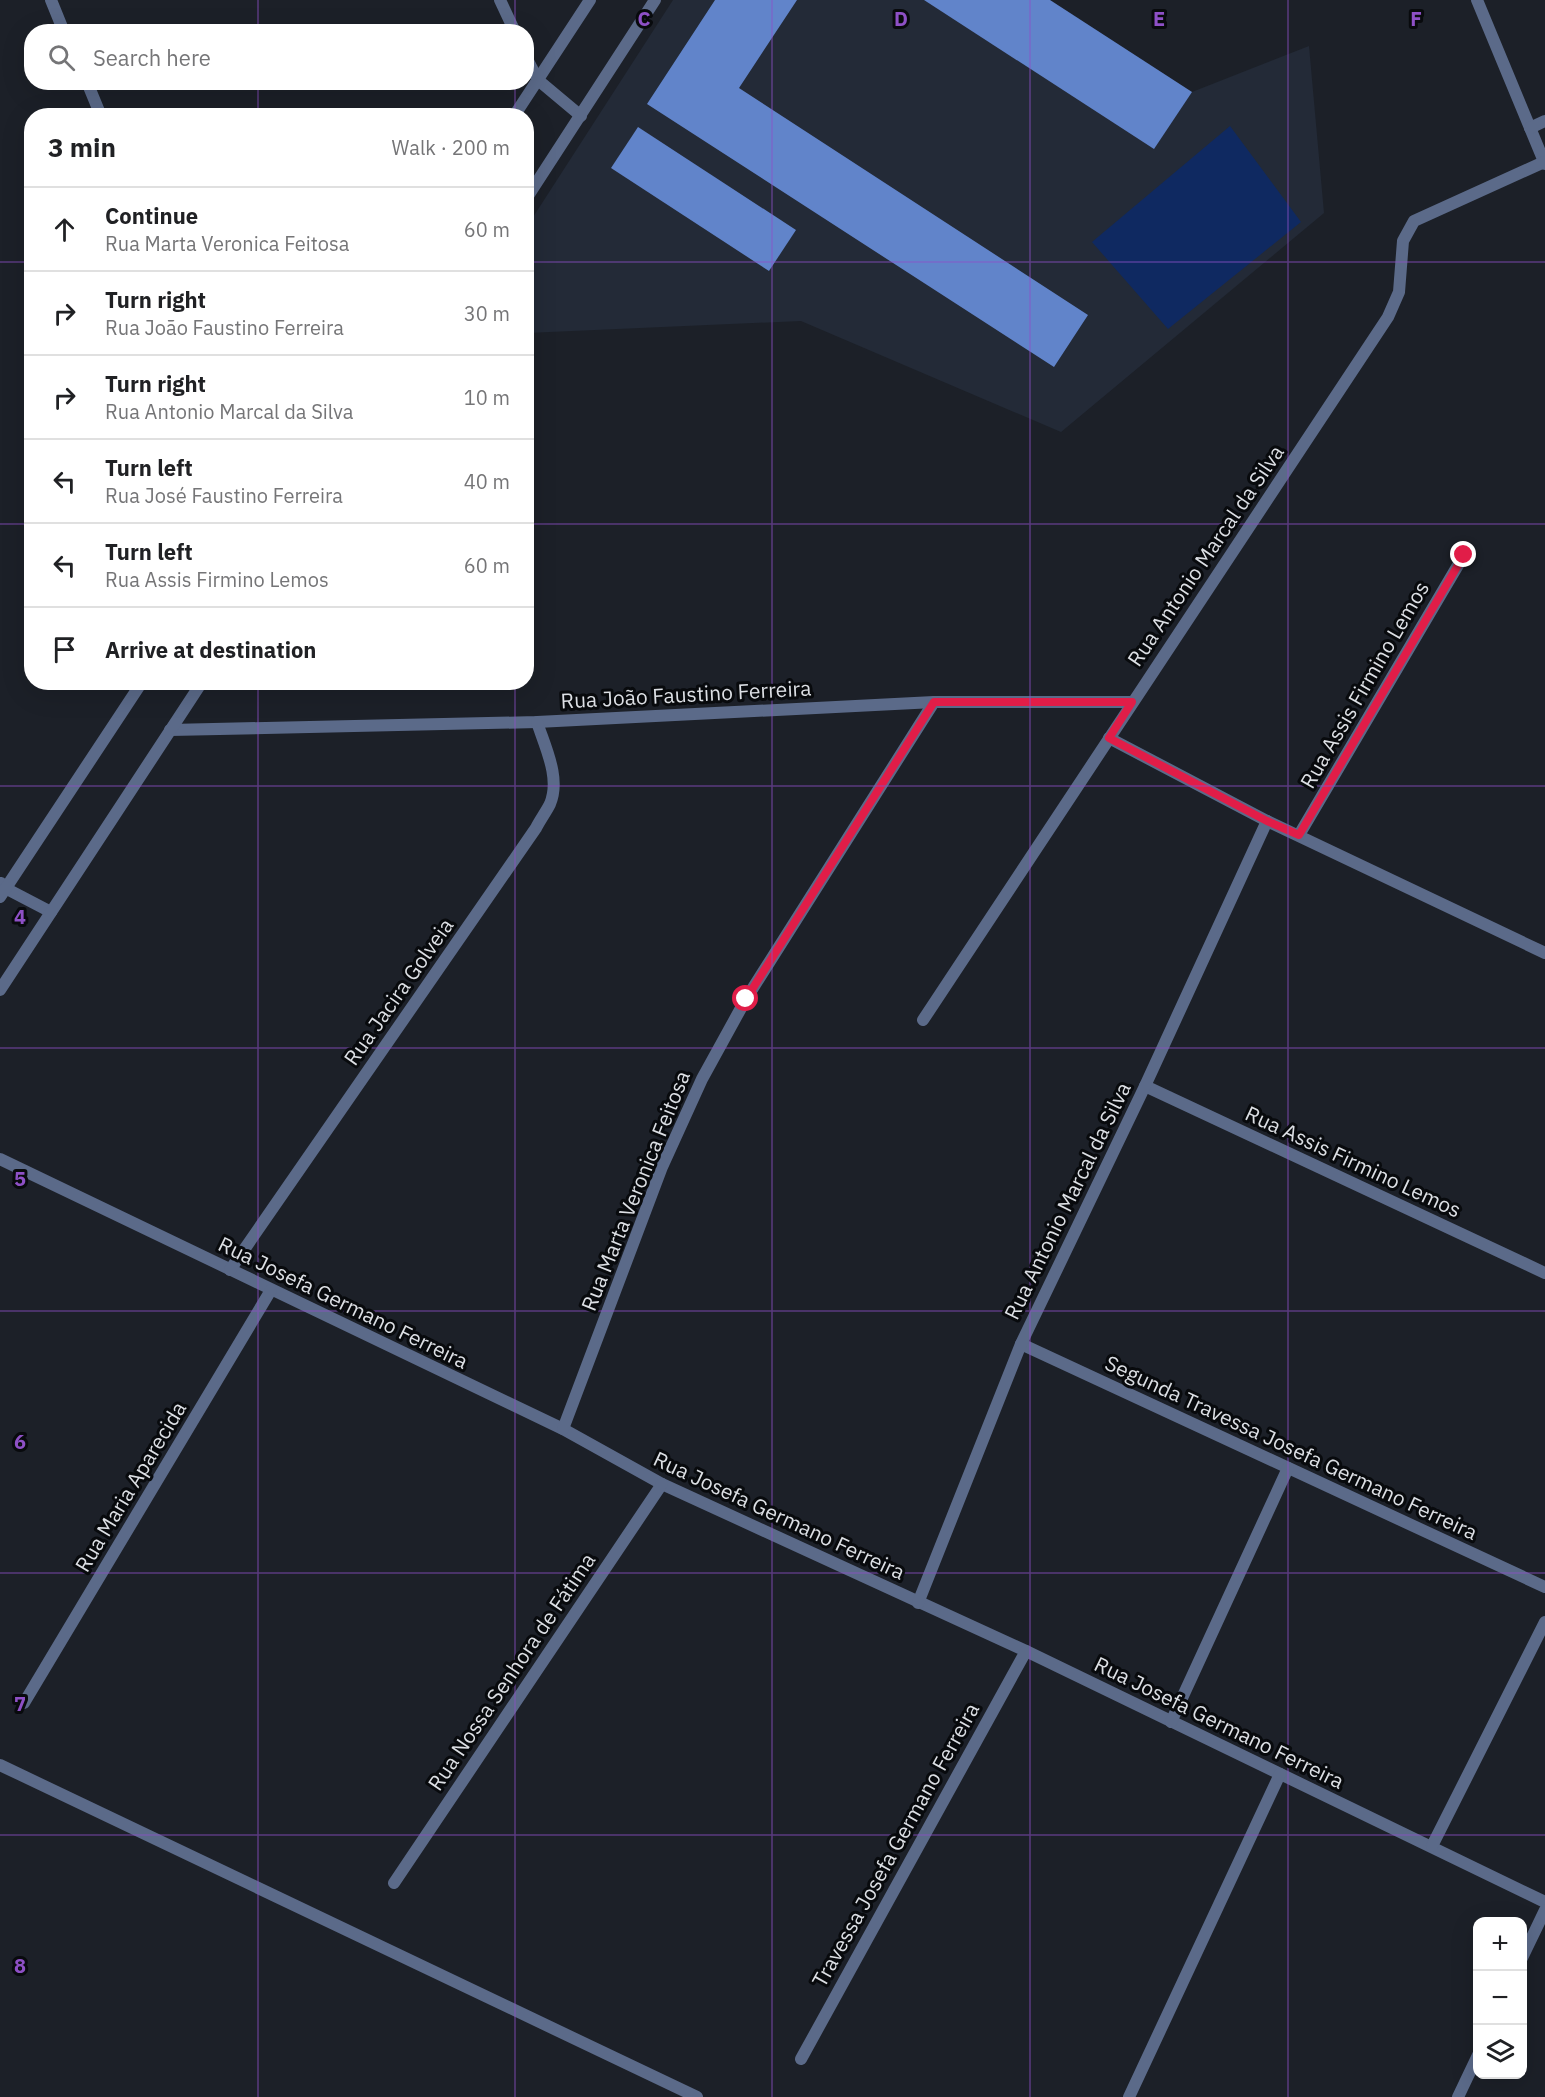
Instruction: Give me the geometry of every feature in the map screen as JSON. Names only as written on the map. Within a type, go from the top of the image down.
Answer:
[{"type":"street","points":[[51,0],[61,24]]},
{"type":"street","points":[[500,0],[511,24]]},
{"type":"street","points":[[534,86],[590,0]]},
{"type":"street","points":[[534,187],[655,0]]},
{"type":"street","points":[[1478,0],[1545,163]]},
{"type":"street","points":[[534,72],[538,80],[582,116]]},
{"type":"street","points":[[90,90],[98,108]]},
{"type":"street","points":[[519,108],[531,90]]},
{"type":"street","points":[[1530,128],[1545,121]]},
{"type":"street","name":"Rua Antonio Marcal da Silva","points":[[922,1020],[1388,317],[1399,292],[1403,241],[1414,221],[1545,163]]},
{"type":"street","name":"Rua Assis Firmino Lemos","points":[[1299,835],[1464,555]]},
{"type":"street","points":[[51,912],[2,889],[137,690]]},
{"type":"street","points":[[0,990],[197,690]]},
{"type":"street","name":"Rua João Faustino Ferreira","points":[[170,730],[537,722],[934,702],[1132,702]]},
{"type":"street","name":"Rua Marta Veronica Feitosa","points":[[563,1429],[662,1167],[702,1079],[746,999],[934,702]]},
{"type":"street","name":"Rua Jacira Golveia","points":[[230,1270],[536,828],[551,802],[554,787],[553,775],[537,722]]},
{"type":"street","points":[[1109,738],[1267,821],[1545,953]]},
{"type":"street","name":"Rua Antonio Marcal da Silva","points":[[918,1603],[1021,1344],[1145,1086],[1267,821]]},
{"type":"street","name":"Rua Assis Firmino Lemos","points":[[1145,1086],[1545,1273]]},
{"type":"street","name":"Rua Josefa Germano Ferreira","points":[[0,1159],[563,1429],[662,1484],[1026,1651],[1545,1902]]},
{"type":"street","name":"Rua Maria Aparecida","points":[[24,1703],[271,1290]]},
{"type":"street","name":"Segunda Travessa Josefa Germano Ferreira","points":[[1021,1344],[1545,1587]]},
{"type":"street","points":[[1171,1722],[1288,1468]]},
{"type":"street","name":"Rua Nossa Senhora de Fátima","points":[[394,1882],[662,1484]]},
{"type":"street","points":[[1432,1846],[1545,1622]]},
{"type":"street","name":"Travessa Josefa Germano Ferreira","points":[[801,2059],[1026,1651]]},
{"type":"street","points":[[0,1765],[697,2097]]},
{"type":"street","points":[[1129,2097],[1280,1774]]},
{"type":"street","points":[[1527,1948],[1545,1910]]},
{"type":"street","points":[[1458,2097],[1473,2066]]},
{"type":"shaded area","points":[[673,0],[1050,0],[1192,92],[1309,46],[1324,213],[1061,432],[801,321],[534,333],[534,216]]},
{"type":"shaded area","points":[[1230,126],[1301,222],[1168,329],[1092,242]]},
{"type":"building","points":[[715,0],[797,0],[739,88],[1088,315],[1054,367],[647,104]]},
{"type":"building","points":[[924,0],[1050,0],[1192,92],[1154,149]]},
{"type":"building","points":[[638,127],[796,230],[769,271],[611,168]]},
{"type":"route","points":[[746,999],[934,702],[1132,702],[1109,738],[1267,821],[1299,835],[1464,555]]}]
